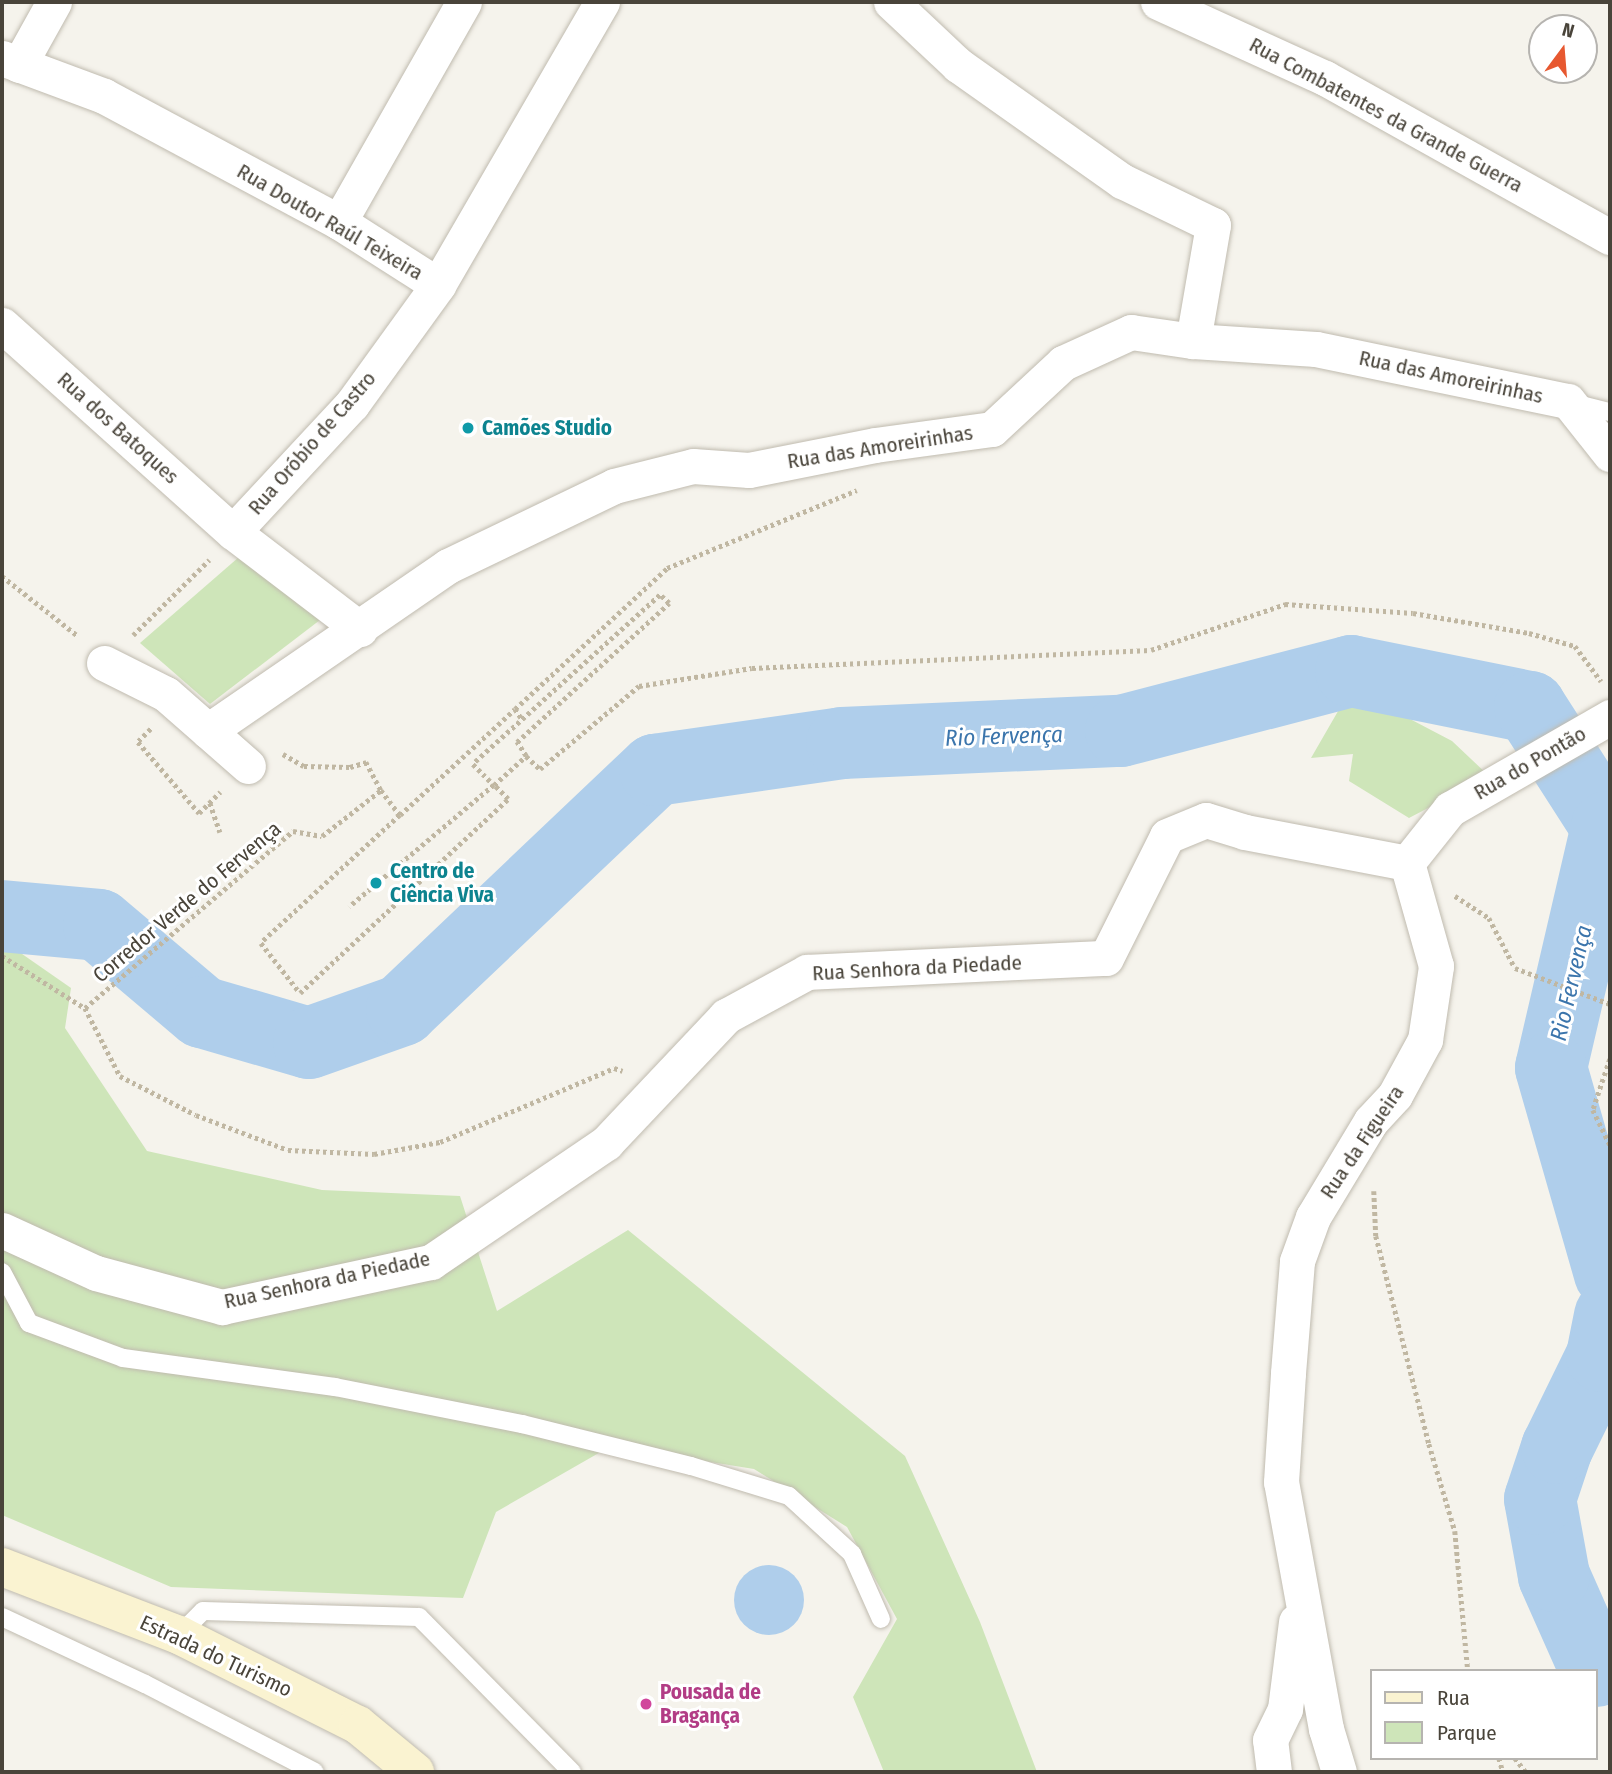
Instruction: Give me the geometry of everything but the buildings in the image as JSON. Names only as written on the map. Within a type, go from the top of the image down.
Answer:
[{"type":"street","points":[[10,62],[54,2]]},
{"type":"street","points":[[339,222],[464,2]]},
{"type":"street","name":"Rua Doutor Raúl Teixeira","points":[[10,62],[104,96],[339,222],[439,285],[602,2]]},
{"type":"street","points":[[891,2],[958,65],[1122,181],[1213,225],[1193,341]]},
{"type":"street","name":"Rua Combatentes da Grande Guerra","points":[[1158,2],[1325,78],[1610,237]]},
{"type":"street","name":"Rua Oróbio de Castro","points":[[233,531],[352,404],[439,285]]},
{"type":"street","name":"Rua dos Batoques","points":[[2,325],[233,531],[360,629]]},
{"type":"street","name":"Rua das Amoreirinhas","points":[[208,731],[448,566],[614,486],[693,466],[749,470],[902,441],[992,429],[1063,363],[1130,332],[1193,341],[1316,349],[1568,401]]},
{"type":"street","points":[[1568,401],[1610,454]]},
{"type":"street","points":[[448,566],[483,520]]},
{"type":"street","points":[[104,663],[166,694],[248,766]]},
{"type":"street","name":"Rua do Pontão","points":[[1407,863],[1450,809],[1607,701]]},
{"type":"street","name":"Rua Senhora da Piedade","points":[[2,1230],[96,1273],[222,1307],[431,1262],[606,1143],[726,1016],[807,972],[1106,958],[1167,836],[1206,820],[1245,832],[1407,863]]},
{"type":"street","name":"Rua da Figueira","points":[[1339,1772],[1326,1729],[1281,1482],[1297,1261],[1313,1217],[1371,1121],[1395,1095],[1425,1040],[1436,966],[1407,863]]},
{"type":"street","name":"Estrada do Turismo","points":[[2,1567],[179,1635],[358,1726],[415,1772]]},
{"type":"street","points":[[1274,1772],[1270,1740],[1285,1709],[1300,1591]]},
{"type":"lane","name":"Rua das Amoreirinhas","points":[[1568,401],[1610,412]]},
{"type":"lane","points":[[2,1272],[29,1323],[123,1357],[335,1387],[522,1424],[691,1466],[789,1496],[852,1554],[881,1619]]},
{"type":"lane","points":[[179,1635],[203,1611],[418,1618],[572,1772]]},
{"type":"lane","points":[[2,1617],[145,1684],[315,1772]]},
{"type":"path","points":[[902,441],[857,490],[667,568],[261,943],[300,993],[508,799],[473,765],[660,595],[668,603],[517,742],[526,756],[540,769],[639,686],[752,668],[1151,650],[1285,604],[1413,613],[1529,633],[1576,646],[1607,701]]},
{"type":"path","points":[[2,576],[84,640],[104,663],[187,585]]},
{"type":"path","points":[[176,703],[138,742],[199,813],[248,766]]},
{"type":"path","points":[[516,709],[522,719]]},
{"type":"path","points":[[280,752],[304,766],[350,767],[366,762],[381,790],[400,815]]},
{"type":"path","points":[[349,907],[526,756]]},
{"type":"path","name":"Corredor Verde do Fervença","points":[[85,1008],[293,831],[322,836],[381,790]]},
{"type":"path","points":[[210,803],[220,832]]},
{"type":"path","points":[[1407,863],[1489,918],[1515,968],[1610,1004]]},
{"type":"path","points":[[2,956],[85,1008],[120,1076],[196,1115],[288,1150],[374,1154],[440,1142],[614,1068],[661,1084]]},
{"type":"path","points":[[1610,1059],[1593,1110],[1610,1145]]},
{"type":"path","points":[[1374,1185],[1376,1236],[1429,1444],[1455,1531],[1468,1669]]},
{"type":"green space","points":[[239,557],[320,620],[210,704],[140,643]]},
{"type":"green space","points":[[1341,706],[1389,708],[1452,741],[1489,776],[1409,818],[1349,781],[1353,754],[1311,758]]},
{"type":"green space","points":[[2,940],[71,988],[65,1028],[147,1151],[322,1190],[460,1196],[497,1311],[628,1230],[905,1456],[980,1622],[1037,1772],[884,1772],[853,1697],[897,1619],[847,1527],[754,1469],[611,1446],[496,1512],[463,1598],[171,1587],[2,1515]]},
{"type":"water","points":[[769,1565],[794,1575],[804,1600],[794,1625],[769,1635],[744,1625],[734,1600],[744,1575]]},
{"type":"waterway","name":"Rio Fervença","points":[[2,916],[99,925],[202,1012],[309,1043],[402,1010],[655,770],[842,743],[1121,731],[1351,671],[1530,707],[1607,827],[1551,1068],[1610,1274]]},
{"type":"waterway","name":"Rio Fervença","points":[[1595,1669],[1554,1576],[1540,1499],[1557,1448],[1602,1356],[1610,1316]]},
{"type":"place","name":"Camões Studio","points":[[468,428]]},
{"type":"place","name":"Centro de Ciência Viva","points":[[376,883]]},
{"type":"place","name":"Pousada de Bragança","points":[[646,1704]]}]
